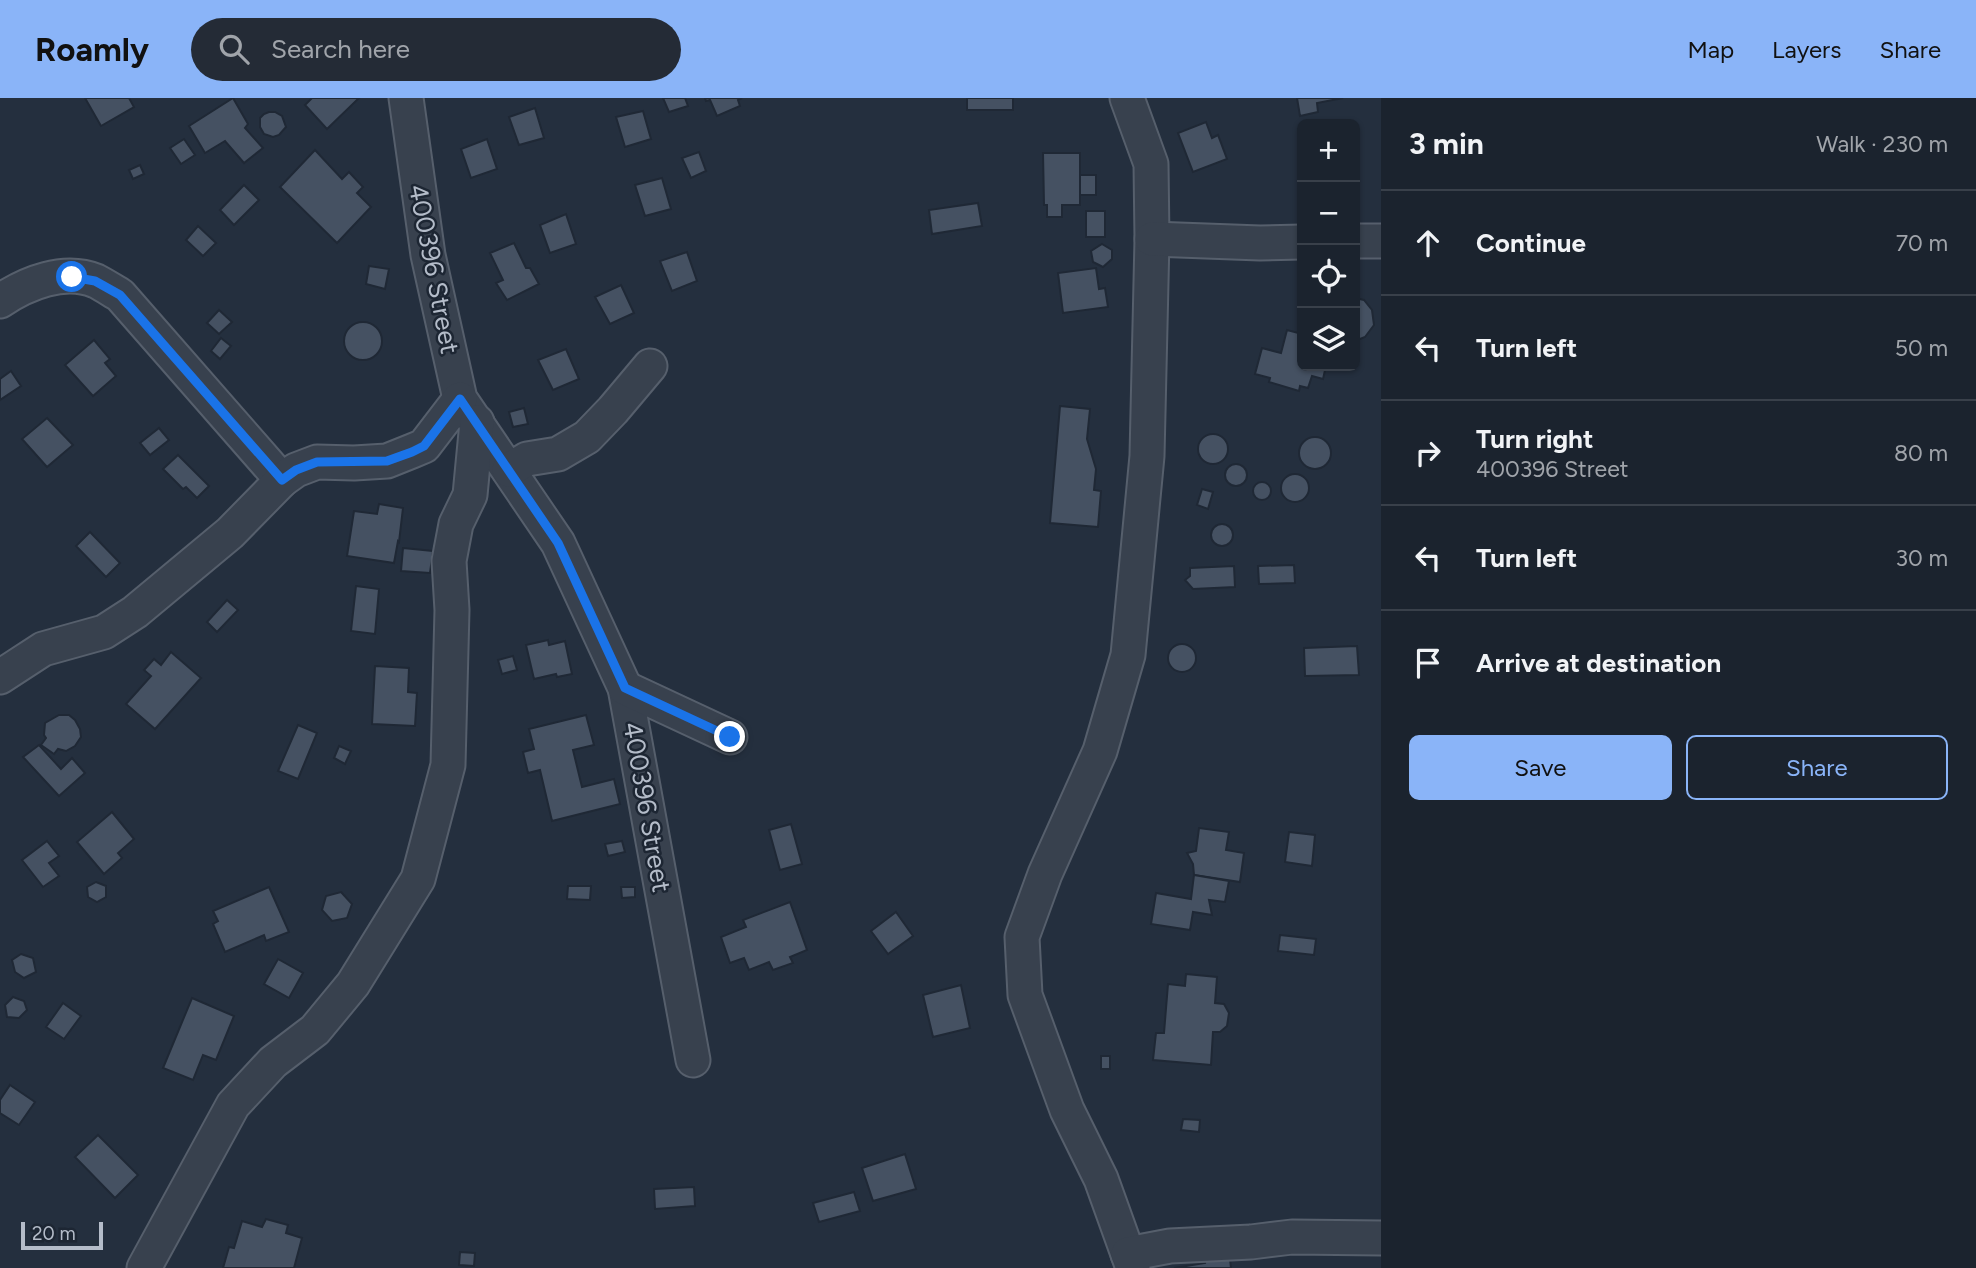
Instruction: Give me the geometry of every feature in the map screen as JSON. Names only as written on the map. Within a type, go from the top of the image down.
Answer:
[{"type":"street","name":"400396 Street","points":[[407,98],[428,255],[468,411],[558,543],[625,688],[693,1060]]},
{"type":"street","points":[[1127,98],[1151,164],[1152,239],[1147,456],[1128,655],[1100,751],[1045,874],[1021,937],[1025,995],[1067,1110],[1101,1179],[1130,1261],[1170,1246],[1292,1237],[1381,1238]]},
{"type":"street","points":[[1152,239],[1297,242]]},
{"type":"street","points":[[1360,241],[1381,241]]},
{"type":"street","points":[[0,301],[43,279],[72,277],[95,281],[120,295],[282,480]]},
{"type":"street","points":[[509,470],[527,459],[558,454],[587,437],[650,366]]},
{"type":"street","points":[[0,677],[43,649],[104,632],[135,612],[230,533],[282,480],[296,470],[317,462],[387,461],[424,446],[468,411]]},
{"type":"street","points":[[144,1268],[233,1105],[273,1062],[315,1030],[346,993],[418,879],[447,765],[452,610],[449,561],[456,524],[470,495],[468,411]]},
{"type":"street","points":[[625,688],[730,737]]},
{"type":"building","points":[[85,98],[129,98],[134,107],[101,126]]},
{"type":"building","points":[[233,98],[248,124],[245,128],[263,148],[244,163],[225,141],[205,153],[189,126]]},
{"type":"building","points":[[312,98],[359,98],[327,129],[305,105]]},
{"type":"building","points":[[663,98],[685,98],[688,106],[669,112]]},
{"type":"building","points":[[705,98],[742,98],[738,100],[740,106],[717,116],[710,100],[706,101]]},
{"type":"building","points":[[967,98],[1013,98],[1013,110],[967,110]]},
{"type":"building","points":[[1297,98],[1343,98],[1317,103],[1318,112],[1300,116]]},
{"type":"building","points":[[535,108],[544,138],[519,145],[509,117]]},
{"type":"building","points":[[643,111],[651,139],[625,147],[616,117]]},
{"type":"building","points":[[269,112],[282,116],[286,127],[273,137],[264,134],[260,127],[260,118]]},
{"type":"building","points":[[1206,122],[1212,138],[1218,135],[1227,159],[1193,172],[1178,133]]},
{"type":"building","points":[[184,139],[195,155],[181,164],[170,148]]},
{"type":"building","points":[[487,139],[497,169],[471,178],[461,149]]},
{"type":"building","points":[[315,150],[342,179],[349,172],[363,187],[357,193],[371,207],[337,243],[280,187]]},
{"type":"building","points":[[699,152],[706,171],[691,178],[682,158]]},
{"type":"building","points":[[1043,153],[1080,153],[1080,205],[1062,205],[1062,217],[1047,217],[1047,205],[1044,205]]},
{"type":"building","points":[[140,165],[144,174],[133,179],[129,170]]},
{"type":"building","points":[[1080,175],[1096,175],[1096,195],[1080,195]]},
{"type":"building","points":[[662,178],[671,209],[645,216],[635,185]]},
{"type":"building","points":[[244,185],[259,200],[234,225],[220,210]]},
{"type":"building","points":[[978,203],[982,226],[932,234],[929,210]]},
{"type":"building","points":[[1086,211],[1105,211],[1105,237],[1086,237]]},
{"type":"building","points":[[566,214],[576,244],[550,253],[540,225]]},
{"type":"building","points":[[198,226],[216,243],[203,256],[186,240]]},
{"type":"building","points":[[514,243],[526,268],[530,268],[539,284],[507,300],[496,283],[503,280],[490,253]]},
{"type":"building","points":[[1102,244],[1112,250],[1112,259],[1103,267],[1093,262],[1091,251]]},
{"type":"building","points":[[687,252],[697,281],[672,291],[660,261]]},
{"type":"building","points":[[369,266],[389,269],[385,289],[366,284]]},
{"type":"building","points":[[1096,268],[1099,289],[1105,288],[1108,307],[1063,313],[1058,273]]},
{"type":"building","points":[[621,285],[634,313],[610,324],[595,297]]},
{"type":"building","points":[[1360,299],[1372,310],[1374,325],[1365,337],[1360,339]]},
{"type":"building","points":[[219,310],[232,322],[219,334],[207,323]]},
{"type":"building","points":[[363,322],[377,327],[382,341],[377,355],[363,360],[349,355],[344,341],[349,327]]},
{"type":"building","points":[[1287,330],[1297,333],[1297,371],[1325,371],[1323,379],[1312,376],[1308,388],[1300,386],[1299,391],[1269,382],[1270,378],[1255,374],[1262,348],[1281,353]]},
{"type":"building","points":[[221,338],[231,346],[220,359],[211,351]]},
{"type":"building","points":[[94,340],[110,359],[105,363],[116,376],[93,396],[65,365]]},
{"type":"building","points":[[566,349],[579,379],[553,390],[538,360]]},
{"type":"building","points":[[11,371],[21,386],[0,400],[0,379]]},
{"type":"building","points":[[1060,406],[1090,409],[1087,439],[1096,469],[1094,490],[1101,491],[1098,527],[1050,523]]},
{"type":"building","points":[[524,408],[528,424],[513,427],[509,412]]},
{"type":"building","points":[[47,418],[73,445],[47,467],[22,439]]},
{"type":"building","points":[[159,428],[169,440],[150,455],[140,443]]},
{"type":"building","points":[[1213,434],[1224,438],[1228,449],[1224,460],[1213,464],[1202,460],[1198,449],[1202,438]]},
{"type":"building","points":[[1315,437],[1327,441],[1331,453],[1327,465],[1315,469],[1303,465],[1299,453],[1303,441]]},
{"type":"building","points":[[178,455],[209,486],[197,498],[186,487],[183,489],[163,469]]},
{"type":"building","points":[[1236,464],[1244,467],[1247,475],[1244,483],[1236,486],[1228,483],[1225,475],[1228,467]]},
{"type":"building","points":[[1295,474],[1305,478],[1309,488],[1305,498],[1295,502],[1285,498],[1281,488],[1285,478]]},
{"type":"building","points":[[1262,482],[1268,485],[1271,491],[1268,497],[1262,500],[1256,497],[1253,491],[1256,485]]},
{"type":"building","points":[[1202,489],[1213,492],[1208,509],[1197,505]]},
{"type":"building","points":[[379,504],[403,508],[394,563],[347,556],[354,511],[377,514]]},
{"type":"building","points":[[1222,524],[1230,527],[1233,535],[1230,543],[1222,546],[1214,543],[1211,535],[1214,527]]},
{"type":"building","points":[[90,532],[120,563],[106,577],[76,546]]},
{"type":"building","points":[[403,548],[433,551],[430,573],[401,571]]},
{"type":"building","points":[[1294,565],[1295,583],[1259,584],[1258,566]]},
{"type":"building","points":[[1234,566],[1235,587],[1193,589],[1185,580],[1190,576],[1190,568]]},
{"type":"building","points":[[356,586],[379,589],[375,634],[351,631]]},
{"type":"building","points":[[227,600],[238,610],[217,632],[207,622]]},
{"type":"building","points":[[548,640],[549,645],[565,641],[572,674],[534,679],[526,645]]},
{"type":"building","points":[[1182,644],[1192,648],[1196,658],[1192,668],[1182,672],[1172,668],[1168,658],[1172,648]]},
{"type":"building","points":[[1357,646],[1359,675],[1305,676],[1304,648]]},
{"type":"building","points":[[171,652],[201,678],[155,729],[126,704],[151,676],[144,670],[154,659],[161,665]]},
{"type":"building","points":[[513,656],[517,670],[502,674],[498,660]]},
{"type":"building","points":[[375,666],[409,668],[408,692],[417,693],[415,726],[372,724]]},
{"type":"building","points":[[59,715],[69,715],[75,720],[81,737],[75,746],[66,751],[58,749],[54,754],[41,745],[46,738],[45,723]]},
{"type":"building","points":[[586,715],[594,745],[573,750],[582,787],[614,779],[620,804],[552,821],[540,770],[528,773],[523,752],[534,749],[529,729]]},
{"type":"building","points":[[298,725],[317,733],[298,779],[278,771]]},
{"type":"building","points":[[39,745],[61,769],[72,758],[85,773],[59,796],[23,757]]},
{"type":"building","points":[[339,746],[351,751],[345,764],[334,758]]},
{"type":"building","points":[[112,812],[134,839],[118,853],[122,858],[104,874],[77,842]]},
{"type":"building","points":[[791,824],[802,864],[780,870],[769,830]]},
{"type":"building","points":[[1199,828],[1229,832],[1226,850],[1244,853],[1240,882],[1194,875],[1193,864],[1187,853],[1196,851]]},
{"type":"building","points":[[1289,832],[1315,835],[1312,866],[1285,862]]},
{"type":"building","points":[[47,841],[59,856],[49,863],[59,876],[43,887],[22,860]]},
{"type":"building","points":[[622,841],[625,852],[608,856],[605,844]]},
{"type":"building","points":[[1194,875],[1229,881],[1225,902],[1209,900],[1212,915],[1193,912],[1190,930],[1151,924],[1156,893],[1191,899]]},
{"type":"building","points":[[96,882],[106,886],[106,897],[97,902],[88,897],[87,887]]},
{"type":"building","points":[[568,886],[591,886],[590,900],[567,899]]},
{"type":"building","points":[[269,887],[289,932],[266,941],[264,935],[225,952],[213,924],[218,921],[213,911]]},
{"type":"building","points":[[621,887],[635,887],[635,897],[622,898]]},
{"type":"building","points":[[341,892],[352,904],[347,918],[332,921],[322,910],[326,896]]},
{"type":"building","points":[[790,902],[807,950],[790,957],[793,963],[773,970],[769,962],[749,970],[744,958],[730,963],[721,937],[746,927],[743,920]]},
{"type":"building","points":[[896,912],[913,936],[888,954],[871,931]]},
{"type":"building","points":[[1280,935],[1316,939],[1314,955],[1278,951]]},
{"type":"building","points":[[21,954],[33,958],[36,972],[24,978],[15,972],[12,960]]},
{"type":"building","points":[[278,959],[303,973],[289,998],[264,984]]},
{"type":"building","points":[[1186,974],[1217,977],[1215,1003],[1224,1004],[1229,1013],[1227,1026],[1220,1032],[1213,1032],[1211,1065],[1153,1060],[1156,1033],[1164,1033],[1168,984],[1185,986]]},
{"type":"building","points":[[961,985],[970,1028],[933,1037],[923,995]]},
{"type":"building","points":[[13,997],[24,1001],[27,1010],[19,1018],[7,1017],[5,1005]]},
{"type":"building","points":[[192,998],[234,1016],[216,1060],[203,1055],[193,1080],[163,1068]]},
{"type":"building","points":[[63,1003],[81,1016],[64,1039],[46,1027]]},
{"type":"building","points":[[1101,1056],[1110,1056],[1110,1069],[1101,1069]]},
{"type":"building","points":[[10,1085],[35,1102],[19,1125],[0,1113],[0,1100]]},
{"type":"building","points":[[1183,1119],[1200,1120],[1199,1132],[1181,1130]]},
{"type":"building","points":[[98,1135],[138,1175],[115,1198],[75,1157]]},
{"type":"building","points":[[905,1154],[916,1189],[873,1201],[862,1168]]},
{"type":"building","points":[[694,1187],[695,1206],[655,1209],[654,1189]]},
{"type":"building","points":[[854,1192],[860,1211],[819,1222],[813,1203]]},
{"type":"building","points":[[266,1219],[288,1225],[286,1233],[302,1238],[294,1268],[223,1268],[229,1247],[234,1248],[242,1221],[262,1227]]},
{"type":"building","points":[[460,1252],[475,1253],[474,1266],[459,1265]]},
{"type":"building","points":[[1218,1254],[1219,1260],[1230,1259],[1231,1268],[1174,1268],[1205,1263],[1204,1257]]},
{"type":"route","points":[[72,277],[95,281],[120,295],[282,480],[296,470],[317,462],[387,461],[412,452],[424,446],[460,399],[558,543],[625,688],[730,737]]}]
